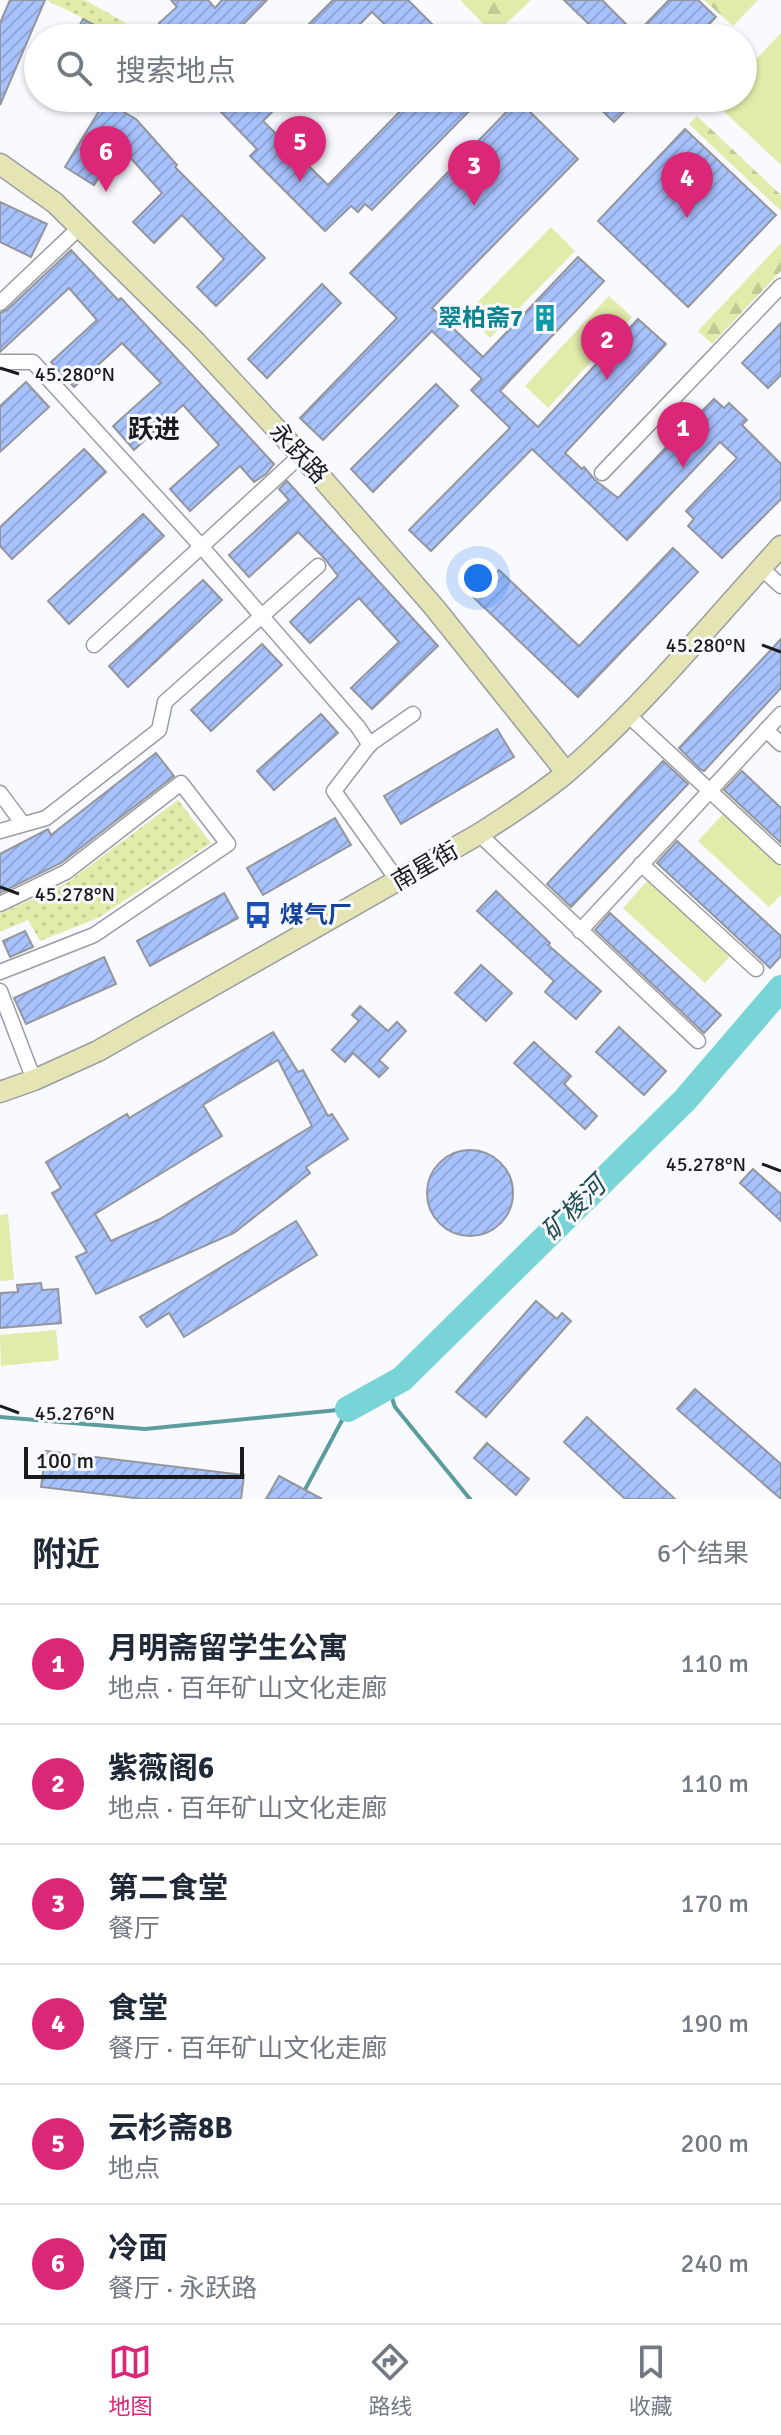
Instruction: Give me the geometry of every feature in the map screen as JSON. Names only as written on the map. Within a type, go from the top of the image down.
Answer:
[{"type":"street","name":"永跃路","points":[[0,164],[55,203],[171,315],[301,455],[434,607],[566,772]]},
{"type":"street","points":[[0,303],[80,227]]},
{"type":"street","points":[[602,473],[781,286]]},
{"type":"street","points":[[0,362],[33,362],[201,546],[370,745]]},
{"type":"street","points":[[94,645],[301,455]]},
{"type":"street","name":"南星街","points":[[0,1092],[98,1051],[398,881],[531,801],[627,714],[781,546]]},
{"type":"street","points":[[0,831],[46,818],[159,730],[165,702],[318,566]]},
{"type":"street","points":[[761,568],[781,586]]},
{"type":"street","points":[[398,881],[334,791],[370,745],[413,714]]},
{"type":"street","points":[[627,714],[781,857]]},
{"type":"street","points":[[580,931],[781,714]]},
{"type":"street","points":[[766,730],[781,744]]},
{"type":"street","points":[[0,904],[66,872],[181,783],[228,844],[94,935],[0,972]]},
{"type":"street","points":[[0,793],[23,824]]},
{"type":"street","points":[[479,834],[698,1041]]},
{"type":"street","points":[[641,864],[756,969]]},
{"type":"street","points":[[0,991],[34,1080]]},
{"type":"green space","points":[[46,0],[85,0],[126,23],[95,24]]},
{"type":"green space","points":[[460,0],[531,0],[506,24],[483,24]]},
{"type":"green space","points":[[704,0],[758,0],[735,24],[731,24]]},
{"type":"green space","points":[[781,33],[781,165],[725,112],[757,112],[757,58]]},
{"type":"green space","points":[[697,116],[781,195],[781,211],[689,124]]},
{"type":"green space","points":[[551,227],[575,251],[490,338],[466,314]]},
{"type":"green space","points":[[781,243],[781,271],[712,344],[698,331]]},
{"type":"green space","points":[[609,296],[632,317],[548,408],[525,386]]},
{"type":"green space","points":[[178,800],[211,843],[98,918],[40,941],[28,920],[0,932],[0,914],[68,882]]},
{"type":"green space","points":[[723,814],[781,867],[781,895],[769,907],[698,841]]},
{"type":"green space","points":[[649,879],[732,954],[705,983],[623,908]]},
{"type":"green space","points":[[8,1214],[14,1280],[0,1281],[0,1215]]},
{"type":"green space","points":[[56,1330],[59,1360],[1,1366],[0,1335]]},
{"type":"building","points":[[10,0],[45,0],[35,24],[24,24],[24,49],[0,105],[0,23]]},
{"type":"building","points":[[171,0],[208,0],[215,8],[222,0],[267,0],[244,24],[160,24],[177,7]]},
{"type":"building","points":[[333,0],[408,0],[432,24],[384,24],[372,12],[360,24],[309,24]]},
{"type":"building","points":[[564,0],[602,0],[626,24],[589,24]]},
{"type":"building","points":[[669,0],[698,0],[716,17],[709,24],[646,24]]},
{"type":"building","points":[[98,112],[124,112],[136,119],[177,165],[175,167],[265,258],[216,306],[197,287],[224,259],[182,215],[154,243],[133,222],[162,193],[119,145],[94,185],[65,167]]},
{"type":"building","points":[[221,112],[272,112],[263,121],[328,185],[399,112],[468,112],[372,210],[365,204],[358,212],[351,206],[325,231],[250,156],[257,149]]},
{"type":"building","points":[[506,112],[530,112],[578,159],[432,308],[483,357],[578,257],[604,281],[500,391],[538,427],[638,319],[666,344],[565,453],[618,498],[675,438],[684,447],[704,427],[695,418],[714,399],[724,408],[729,403],[747,420],[742,425],[781,464],[781,499],[722,558],[688,526],[694,519],[686,511],[737,458],[720,442],[627,540],[532,449],[431,551],[409,530],[510,428],[471,390],[482,379],[432,331],[323,440],[300,418],[397,318],[350,273]]},
{"type":"building","points":[[604,112],[624,112],[614,122]]},
{"type":"building","points":[[685,129],[776,215],[688,307],[598,221]]},
{"type":"building","points":[[0,202],[47,224],[31,257],[0,242]]},
{"type":"building","points":[[71,250],[118,300],[121,298],[274,464],[266,474],[254,482],[240,466],[190,511],[170,489],[219,445],[183,405],[134,450],[113,426],[161,383],[122,343],[74,387],[51,362],[97,320],[69,288],[0,352],[0,313],[7,310]]},
{"type":"building","points":[[322,284],[341,303],[267,378],[248,359]]},
{"type":"building","points":[[781,323],[781,375],[768,388],[742,363]]},
{"type":"building","points":[[26,382],[49,407],[0,452],[0,406]]},
{"type":"building","points":[[436,384],[458,406],[373,492],[351,469]]},
{"type":"building","points":[[84,449],[106,472],[12,559],[0,546],[0,527]]},
{"type":"building","points":[[287,481],[438,646],[372,709],[351,688],[399,642],[359,598],[310,643],[290,622],[338,576],[325,559],[298,532],[249,577],[229,555],[289,500],[279,489]]},
{"type":"building","points":[[143,514],[164,536],[69,624],[48,601]]},
{"type":"building","points":[[673,548],[698,572],[578,697],[473,597],[499,570],[579,646]]},
{"type":"building","points":[[203,580],[222,600],[128,687],[109,666]]},
{"type":"building","points":[[781,639],[781,688],[704,771],[701,770],[679,748]]},
{"type":"building","points":[[262,644],[282,665],[211,731],[191,710]]},
{"type":"building","points":[[321,714],[338,733],[274,790],[257,771]]},
{"type":"building","points":[[497,729],[514,757],[401,824],[384,796]]},
{"type":"building","points":[[156,753],[174,776],[61,863],[0,893],[0,854],[48,829],[51,835]]},
{"type":"building","points":[[663,761],[688,784],[571,907],[547,884]]},
{"type":"building","points":[[742,771],[781,808],[781,843],[724,790]]},
{"type":"building","points":[[335,818],[351,845],[263,895],[247,868]]},
{"type":"building","points":[[677,841],[781,936],[781,956],[770,968],[657,863]]},
{"type":"building","points":[[496,891],[550,943],[548,945],[601,991],[576,1019],[545,992],[554,981],[477,911]]},
{"type":"building","points":[[224,893],[238,918],[150,966],[137,941]]},
{"type":"building","points":[[610,913],[721,1015],[704,1033],[595,930]]},
{"type":"building","points":[[25,931],[33,947],[10,957],[3,941]]},
{"type":"building","points":[[104,957],[116,984],[26,1024],[14,998]]},
{"type":"building","points":[[481,965],[512,993],[486,1021],[455,993]]},
{"type":"building","points":[[360,1006],[388,1031],[397,1022],[406,1031],[379,1060],[388,1068],[379,1077],[353,1053],[345,1062],[332,1050],[359,1021],[352,1015]]},
{"type":"building","points":[[619,1027],[666,1071],[644,1095],[596,1052]]},
{"type":"building","points":[[273,1032],[298,1072],[303,1070],[328,1116],[332,1114],[348,1139],[306,1167],[310,1173],[234,1233],[96,1294],[76,1257],[87,1252],[52,1193],[61,1188],[46,1162],[127,1114],[129,1118]],"holes":[[[278,1060],[312,1126],[160,1219],[111,1241],[95,1214],[222,1136],[203,1105]]]},
{"type":"building","points":[[534,1042],[571,1076],[564,1084],[597,1116],[585,1129],[514,1063]]},
{"type":"building","points":[[462,1150],[478,1150],[501,1162],[510,1176],[513,1193],[510,1210],[501,1224],[478,1236],[462,1236],[446,1229],[434,1217],[427,1201],[427,1185],[434,1169],[446,1157]]},
{"type":"building","points":[[753,1169],[781,1194],[781,1221],[740,1183]]},
{"type":"building","points":[[296,1221],[317,1255],[184,1337],[169,1313],[147,1327],[140,1317]]},
{"type":"building","points":[[41,1283],[42,1290],[58,1289],[61,1323],[0,1328],[0,1293],[18,1292],[17,1285]]},
{"type":"building","points":[[536,1301],[557,1319],[562,1313],[571,1321],[486,1417],[456,1392]]},
{"type":"building","points":[[695,1389],[781,1464],[781,1499],[677,1409]]},
{"type":"building","points":[[587,1417],[675,1499],[625,1499],[564,1442]]},
{"type":"building","points":[[487,1443],[529,1479],[516,1495],[474,1458]]},
{"type":"building","points":[[46,1451],[244,1475],[241,1499],[143,1499],[41,1487]]},
{"type":"building","points":[[279,1476],[322,1499],[266,1499]]},
{"type":"waterway","name":"矿棱河","points":[[348,1409],[402,1379],[685,1100],[781,988]]},
{"type":"waterway","points":[[388,1387],[395,1407],[470,1499]]},
{"type":"waterway","points":[[0,1417],[145,1429],[348,1409]]},
{"type":"waterway","points":[[300,1499],[348,1409]]},
{"type":"place","name":"云杉斋8B","points":[[300,182]]},
{"type":"place","name":"冷面","points":[[106,192]]},
{"type":"place","name":"第二食堂","points":[[474,206]]},
{"type":"place","name":"食堂","points":[[687,218]]},
{"type":"place","name":"翠柏斋7","points":[[545,318]]},
{"type":"place","name":"紫薇阁6","points":[[607,380]]},
{"type":"place","name":"月明斋留学生公寓","points":[[683,468]]},
{"type":"place","name":"煤气厂","points":[[258,915]]},
{"type":"district","name":"跃进","points":[[154,430]]}]
